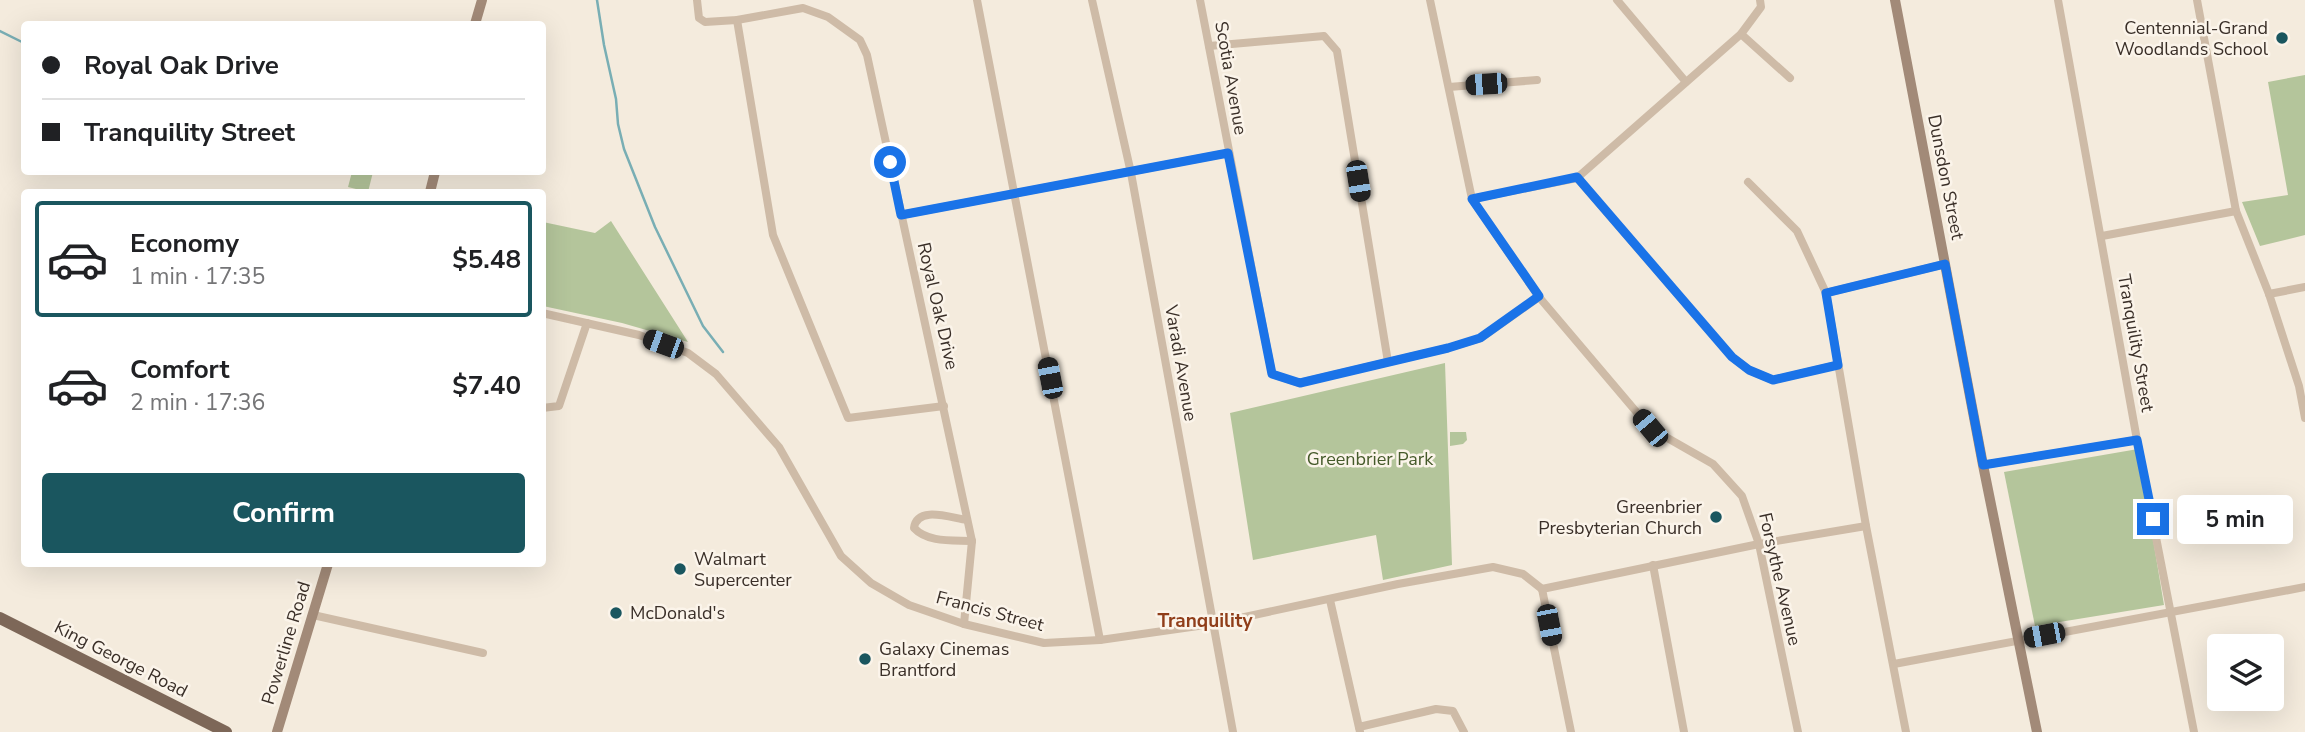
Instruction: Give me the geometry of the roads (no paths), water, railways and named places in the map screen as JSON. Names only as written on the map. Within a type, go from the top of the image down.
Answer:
[{"type":"main road","points":[[476,21],[482,0]]},
{"type":"main road","name":"Dunsdon Street","points":[[1895,0],[1983,465],[2037,732]]},
{"type":"main road","name":"Powerline Road","points":[[277,732],[327,567]]},
{"type":"main road","name":"King George Road","points":[[0,618],[226,732]]},
{"type":"street","name":"Royal Oak Drive","points":[[697,0],[699,18],[705,22],[737,20],[803,8],[828,17],[860,40],[866,55],[972,541],[964,624]]},
{"type":"street","points":[[977,0],[1100,640]]},
{"type":"street","name":"Varadi Avenue","points":[[1092,0],[1130,173],[1233,732]]},
{"type":"street","name":"Scotia Avenue","points":[[1200,0],[1272,374],[1300,383],[1448,348],[1480,338],[1539,296]]},
{"type":"street","name":"Forsythe Avenue","points":[[1430,0],[1472,199],[1539,296],[1650,428],[1713,464],[1742,496],[1759,544],[1798,732]]},
{"type":"street","points":[[1617,0],[1686,82]]},
{"type":"street","points":[[1472,199],[1577,177],[1741,34],[1761,7],[1760,0]]},
{"type":"street","name":"Tranquility Street","points":[[2058,0],[2137,440],[2194,732]]},
{"type":"street","points":[[2197,0],[2236,211],[2302,387],[2305,418]]},
{"type":"street","points":[[737,20],[773,235],[848,418],[944,406]]},
{"type":"street","points":[[1741,34],[1790,78]]},
{"type":"street","points":[[1209,46],[1324,36],[1336,51],[1388,362]]},
{"type":"street","points":[[1449,87],[1537,80]]},
{"type":"street","points":[[901,215],[1228,153]]},
{"type":"street","points":[[1577,177],[1732,357],[1749,370],[1773,380],[1838,365]]},
{"type":"street","points":[[1748,182],[1797,231],[1826,293],[1866,526],[1906,732]]},
{"type":"street","points":[[2102,236],[2236,211]]},
{"type":"street","points":[[1826,293],[1945,264]]},
{"type":"street","points":[[2269,294],[2305,287]]},
{"type":"street","name":"Francis Street","points":[[546,314],[639,335],[688,353],[716,374],[779,447],[841,556],[871,583],[909,605],[964,624],[1044,643],[1100,640],[1212,624],[1398,584],[1493,567],[1523,574],[1542,589]]},
{"type":"street","points":[[546,408],[559,406],[587,323]]},
{"type":"street","points":[[1983,465],[2137,440]]},
{"type":"street","points":[[967,520],[929,514],[920,516],[915,521],[914,528],[920,535],[933,538],[972,541]]},
{"type":"street","points":[[1571,732],[1542,589],[1759,544],[1866,526]]},
{"type":"street","points":[[1653,565],[1684,732]]},
{"type":"street","points":[[1894,664],[2305,587]]},
{"type":"street","points":[[1330,600],[1359,730],[1436,709],[1453,711],[1464,732]]},
{"type":"street","points":[[313,615],[483,653]]},
{"type":"waterway","points":[[597,0],[624,149],[655,227],[703,326],[723,352]]},
{"type":"waterway","points":[[0,31],[21,42]]},
{"type":"place","name":"Centennial-Grand Woodlands School","points":[[2282,38]]},
{"type":"place","name":"Greenbrier Presbyterian Church","points":[[1716,517]]},
{"type":"place","name":"Walmart Supercenter","points":[[680,569]]},
{"type":"place","name":"McDonald's","points":[[616,613]]},
{"type":"place","name":"Galaxy Cinemas Brantford","points":[[865,659]]},
{"type":"district","name":"Tranquility","points":[[1205,621]]},
{"type":"park label","name":"Greenbrier Park","points":[[1370,459]]}]
